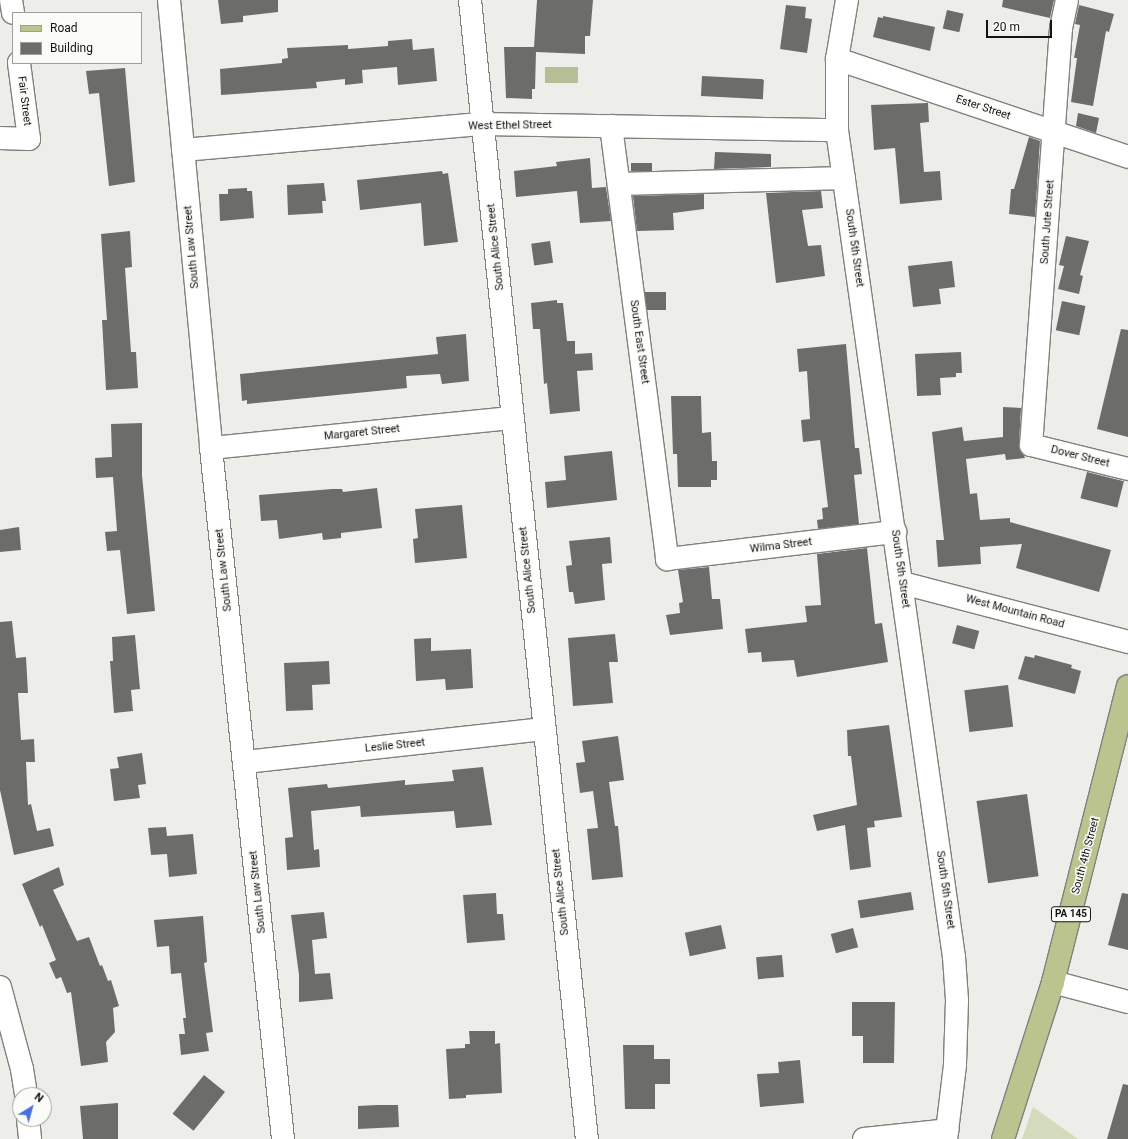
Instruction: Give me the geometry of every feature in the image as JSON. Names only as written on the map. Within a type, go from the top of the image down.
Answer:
[{"type":"main road","name":"South 4th Street","points":[[1003,1139],[1053,982],[1128,686]]},
{"type":"street","points":[[11,0],[13,12]]},
{"type":"street","name":"South Law Street","points":[[169,0],[211,448],[245,762],[283,1139]]},
{"type":"street","name":"South Alice Street","points":[[470,0],[587,1139]]},
{"type":"street","name":"South 5th Street","points":[[847,0],[837,59],[837,130],[954,957],[957,1000],[955,1065],[947,1134]]},
{"type":"street","name":"South Jute Street","points":[[1031,444],[1055,132],[1061,28],[1067,0]]},
{"type":"street","name":"Ester Street","points":[[837,59],[1128,157]]},
{"type":"street","name":"Fair Street","points":[[0,138],[29,139],[19,64]]},
{"type":"street","name":"West Ethel Street","points":[[184,150],[483,124],[837,130]]},
{"type":"street","name":"South East Street","points":[[611,126],[667,559]]},
{"type":"street","points":[[619,184],[844,178]]},
{"type":"street","name":"Margaret Street","points":[[211,448],[513,418]]},
{"type":"street","name":"Dover Street","points":[[1031,444],[1128,469]]},
{"type":"street","name":"Wilma Street","points":[[667,559],[895,532]]},
{"type":"street","name":"West Mountain Road","points":[[902,583],[1128,642]]},
{"type":"street","name":"Leslie Street","points":[[245,762],[544,729]]},
{"type":"street","points":[[1053,982],[1128,1002]]},
{"type":"street","points":[[0,987],[17,1048],[24,1087]]},
{"type":"street","points":[[29,1127],[30,1139]]},
{"type":"street","points":[[864,1139],[947,1134]]},
{"type":"shaded area","points":[[545,67],[578,67],[578,83],[545,83]]},
{"type":"shaded area","points":[[1033,1107],[1078,1139],[1022,1139]]},
{"type":"building","points":[[218,0],[278,0],[278,12],[243,16],[243,22],[221,24]]},
{"type":"building","points":[[537,0],[593,0],[590,36],[585,36],[585,54],[536,52],[535,89],[532,89],[532,99],[506,98],[504,47],[534,47]]},
{"type":"building","points":[[1003,0],[1054,0],[1050,18],[1002,7]]},
{"type":"building","points":[[786,5],[806,7],[805,18],[812,19],[807,53],[780,49]]},
{"type":"building","points":[[1079,5],[1114,14],[1109,32],[1106,31],[1093,106],[1071,102],[1077,58],[1074,58],[1080,25],[1075,24]]},
{"type":"building","points":[[947,10],[964,14],[959,32],[943,29]]},
{"type":"building","points":[[883,16],[935,27],[930,51],[873,37],[878,17],[883,18]]},
{"type":"building","points":[[412,39],[413,50],[434,48],[437,81],[398,85],[397,67],[362,70],[363,83],[345,85],[345,79],[316,82],[317,88],[221,95],[220,69],[282,63],[282,59],[288,58],[287,48],[348,45],[348,49],[388,46],[388,41]]},
{"type":"building","points":[[125,68],[135,182],[109,186],[99,93],[89,94],[86,71]]},
{"type":"building","points":[[702,76],[764,79],[763,99],[701,96]]},
{"type":"building","points":[[928,103],[929,122],[920,123],[924,172],[940,171],[942,200],[900,204],[895,148],[874,150],[871,105]]},
{"type":"building","points":[[1078,113],[1099,118],[1096,133],[1076,126]]},
{"type":"building","points":[[1029,137],[1040,141],[1035,217],[1009,214],[1011,189],[1014,189]]},
{"type":"building","points":[[715,152],[771,154],[771,167],[714,169]]},
{"type":"building","points":[[590,158],[592,188],[606,187],[611,221],[580,223],[577,191],[516,197],[514,171],[557,166],[556,162]]},
{"type":"building","points":[[631,163],[652,163],[652,171],[631,171]]},
{"type":"building","points":[[442,171],[443,174],[448,173],[458,242],[424,246],[421,203],[360,210],[357,180]]},
{"type":"building","points":[[324,183],[326,201],[322,201],[323,213],[288,215],[287,185]]},
{"type":"building","points":[[247,188],[247,191],[252,191],[254,218],[220,221],[219,194],[228,194],[228,189]]},
{"type":"building","points":[[821,191],[823,208],[802,210],[808,246],[821,245],[825,276],[776,283],[766,193]]},
{"type":"building","points":[[704,194],[704,209],[673,213],[674,230],[637,231],[633,196]]},
{"type":"building","points":[[130,231],[132,267],[125,268],[131,352],[136,352],[138,388],[106,390],[102,320],[107,320],[101,234]]},
{"type":"building","points":[[1066,236],[1089,241],[1080,275],[1083,276],[1079,294],[1058,289],[1064,266],[1059,265]]},
{"type":"building","points":[[550,241],[553,263],[534,265],[531,244]]},
{"type":"building","points":[[952,261],[955,287],[939,289],[941,304],[913,307],[908,266]]},
{"type":"building","points":[[645,292],[666,292],[666,310],[645,310]]},
{"type":"building","points":[[557,300],[557,303],[563,303],[567,341],[575,341],[575,354],[592,353],[593,370],[577,371],[580,411],[550,414],[547,383],[544,384],[540,329],[533,329],[531,303]]},
{"type":"building","points":[[1062,301],[1085,306],[1079,335],[1056,330]]},
{"type":"building","points":[[1121,329],[1128,330],[1128,437],[1097,429]]},
{"type":"building","points":[[466,334],[469,381],[442,384],[440,374],[406,376],[407,388],[247,404],[247,400],[242,401],[240,374],[438,354],[436,337]]},
{"type":"building","points":[[846,344],[855,448],[859,448],[862,474],[854,475],[859,524],[818,529],[817,520],[823,519],[822,508],[828,507],[820,440],[803,442],[801,420],[810,419],[807,371],[799,372],[797,349]]},
{"type":"building","points":[[961,352],[962,373],[956,373],[956,377],[940,378],[941,395],[917,396],[915,354]]},
{"type":"building","points":[[671,396],[701,396],[702,433],[711,432],[712,461],[717,461],[717,480],[711,480],[711,487],[678,487],[677,454],[673,454]]},
{"type":"building","points":[[1003,407],[1021,408],[1019,444],[1025,458],[1006,460],[1005,454],[966,459],[970,494],[977,493],[980,520],[1010,518],[1010,522],[1111,550],[1099,592],[1016,568],[1022,544],[980,547],[981,564],[938,567],[936,540],[944,540],[932,432],[962,427],[964,441],[1003,437]]},
{"type":"building","points":[[142,423],[142,475],[155,611],[127,614],[120,550],[107,551],[105,532],[117,531],[113,477],[96,478],[95,458],[112,457],[111,424]]},
{"type":"building","points":[[612,451],[617,500],[547,508],[545,482],[566,480],[564,456]]},
{"type":"building","points":[[1087,472],[1124,481],[1117,507],[1080,498]]},
{"type":"building","points":[[377,488],[382,528],[341,533],[341,538],[323,540],[322,533],[279,539],[277,520],[261,521],[259,495],[332,489],[342,489],[343,492]]},
{"type":"building","points":[[462,505],[467,558],[415,563],[413,539],[418,538],[415,509]]},
{"type":"building","points":[[19,527],[21,550],[0,552],[0,530]]},
{"type":"building","points":[[610,537],[612,563],[602,564],[605,600],[575,604],[573,592],[569,592],[566,566],[572,565],[569,541]]},
{"type":"building","points":[[867,548],[875,624],[882,623],[888,662],[797,677],[794,660],[762,662],[761,652],[748,653],[745,629],[807,622],[805,606],[821,605],[817,554]]},
{"type":"building","points":[[709,567],[712,599],[720,599],[723,629],[670,635],[666,615],[680,613],[679,603],[683,602],[678,570]]},
{"type":"building","points":[[12,621],[16,658],[26,657],[28,693],[18,693],[21,740],[34,739],[35,762],[26,762],[28,805],[31,804],[37,831],[50,828],[54,846],[14,855],[0,790],[0,622]]},
{"type":"building","points":[[957,625],[979,631],[974,649],[952,643]]},
{"type":"building","points":[[615,634],[618,662],[609,662],[613,703],[573,706],[568,638]]},
{"type":"building","points":[[135,635],[140,689],[131,690],[133,711],[114,713],[110,661],[113,661],[112,637]]},
{"type":"building","points":[[431,638],[431,651],[471,649],[473,688],[446,690],[445,679],[416,681],[414,639]]},
{"type":"building","points":[[1035,655],[1072,665],[1071,668],[1081,671],[1075,694],[1018,679],[1025,656],[1034,658]]},
{"type":"building","points":[[329,661],[330,684],[312,685],[313,710],[286,711],[284,663]]},
{"type":"building","points":[[1008,685],[1013,727],[969,732],[964,690]]},
{"type":"building","points":[[889,725],[902,817],[874,821],[875,827],[867,828],[871,867],[850,870],[845,825],[817,831],[813,815],[857,805],[851,756],[848,756],[847,730]]},
{"type":"building","points":[[618,736],[624,780],[609,782],[615,826],[618,826],[623,877],[592,880],[587,829],[598,828],[593,791],[580,793],[576,763],[585,762],[582,741]]},
{"type":"building","points":[[142,753],[146,784],[138,785],[140,798],[114,801],[110,769],[119,768],[117,757]]},
{"type":"building","points":[[483,767],[492,825],[456,828],[454,811],[361,817],[360,806],[311,811],[314,850],[319,849],[320,867],[287,870],[285,838],[293,837],[288,788],[327,784],[328,788],[405,780],[405,785],[454,781],[452,770]]},
{"type":"building","points":[[1027,794],[1039,876],[988,883],[976,801]]},
{"type":"building","points":[[166,827],[167,836],[193,834],[197,874],[169,877],[167,854],[151,855],[148,828]]},
{"type":"building","points":[[59,867],[64,885],[53,890],[77,941],[89,937],[100,966],[102,965],[108,981],[111,980],[119,1006],[113,1008],[115,1032],[106,1042],[108,1062],[81,1066],[71,992],[67,993],[61,977],[56,979],[49,963],[56,960],[42,925],[40,927],[22,884]]},
{"type":"building","points":[[911,892],[914,910],[860,918],[858,900]]},
{"type":"building","points":[[496,893],[497,914],[503,914],[505,940],[467,943],[463,895]]},
{"type":"building","points":[[1122,893],[1128,894],[1128,950],[1108,945]]},
{"type":"building","points":[[324,912],[327,938],[312,940],[315,974],[330,973],[333,999],[299,1002],[299,975],[291,915]]},
{"type":"building","points":[[203,916],[207,962],[204,963],[213,1032],[206,1033],[209,1051],[181,1055],[179,1034],[185,1034],[183,1018],[186,1018],[181,973],[171,974],[169,946],[157,947],[154,920]]},
{"type":"building","points":[[721,925],[726,948],[690,956],[685,933]]},
{"type":"building","points":[[853,928],[858,947],[836,953],[831,934]]},
{"type":"building","points":[[782,955],[784,977],[758,979],[756,957]]},
{"type":"building","points":[[852,1002],[895,1002],[894,1063],[863,1063],[863,1036],[852,1036]]},
{"type":"building","points":[[469,1031],[495,1031],[495,1044],[500,1043],[502,1093],[466,1095],[466,1098],[449,1099],[446,1049],[465,1048],[465,1044],[470,1044]]},
{"type":"building","points":[[623,1045],[654,1045],[654,1059],[670,1059],[670,1084],[655,1084],[655,1109],[625,1109]]},
{"type":"building","points":[[800,1060],[804,1103],[760,1107],[757,1074],[779,1073],[778,1062]]},
{"type":"building","points":[[204,1075],[225,1092],[194,1131],[173,1114]]},
{"type":"building","points":[[1123,1084],[1128,1085],[1128,1139],[1107,1139]]},
{"type":"building","points":[[118,1103],[118,1139],[83,1139],[80,1106]]},
{"type":"building","points":[[398,1105],[399,1127],[358,1129],[358,1106]]}]
